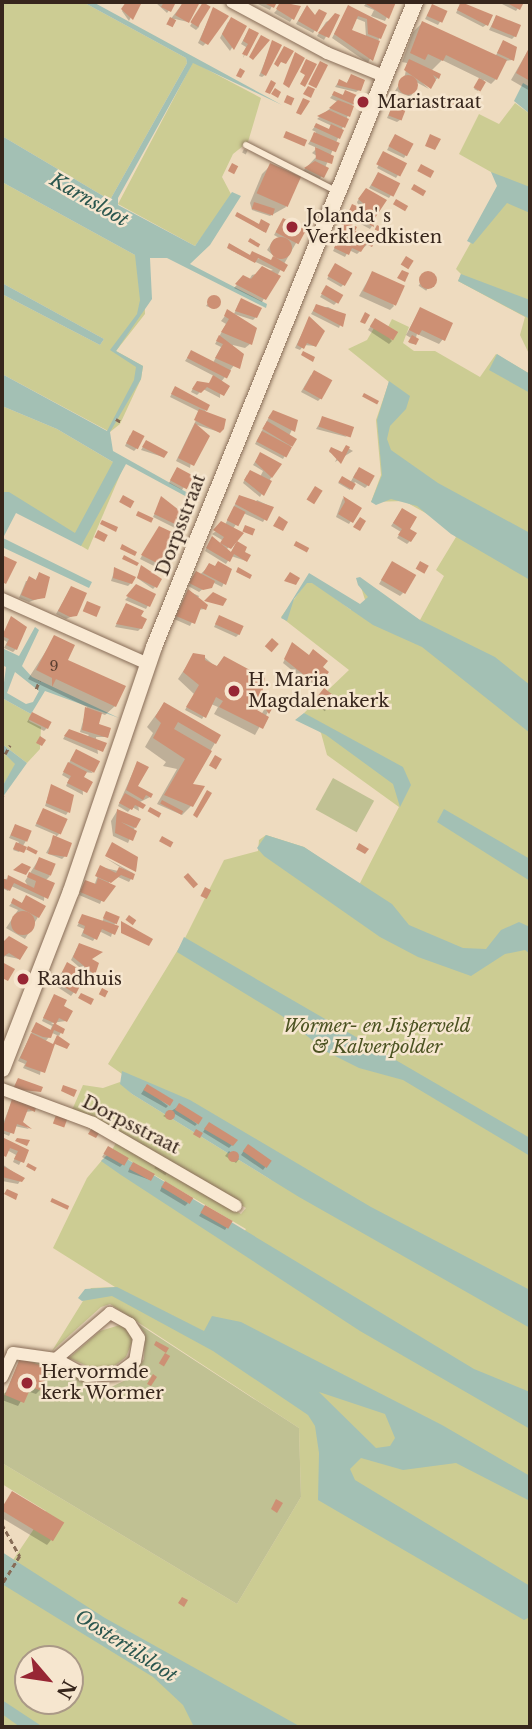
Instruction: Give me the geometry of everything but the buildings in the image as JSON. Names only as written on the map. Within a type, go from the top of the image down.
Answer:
[{"type":"street","points":[[232,2],[327,53],[384,76]]},
{"type":"street","name":"Dorpsstraat","points":[[2,1069],[71,891],[148,664],[415,2]]},
{"type":"street","points":[[2,599],[148,664]]},
{"type":"street","name":"Dorpsstraat","points":[[2,1089],[93,1123],[236,1206]]},
{"type":"street","points":[[2,1377],[13,1353],[56,1359],[87,1376],[102,1378],[117,1374],[135,1361],[139,1338],[130,1324],[110,1313],[56,1359]]},
{"type":"lane","points":[[246,145],[338,192]]},
{"type":"path","points":[[116,419],[121,422]]},
{"type":"path","points":[[36,689],[40,681]]},
{"type":"path","points":[[5,754],[10,746]]},
{"type":"path","points":[[2,1524],[20,1556],[2,1585]]},
{"type":"green space","points":[[2,2],[83,2],[186,58],[187,63],[110,200],[2,136]]},
{"type":"green space","points":[[193,62],[261,98],[248,142],[233,154],[222,177],[232,196],[195,246],[118,204]]},
{"type":"green space","points":[[515,103],[530,114],[530,356],[520,335],[525,317],[458,281],[461,274],[456,269],[502,187],[491,172],[459,154],[479,114],[499,124]]},
{"type":"green space","points":[[2,182],[135,255],[143,253],[145,314],[116,351],[143,366],[141,379],[120,424],[110,432],[2,374],[2,294],[100,345],[104,339],[2,283]]},
{"type":"green space","name":"Wormer- en Jisperveld & Kalverpolder","points":[[392,319],[409,327],[403,343],[414,351],[435,351],[480,377],[496,354],[530,374],[530,1727],[2,1727],[2,1553],[13,1560],[46,1511],[2,1484],[2,1463],[237,1604],[301,1497],[299,1428],[110,1304],[101,1307],[52,1351],[91,1288],[115,1287],[53,1248],[87,1178],[103,1159],[238,1241],[246,1229],[112,1150],[117,1141],[241,1214],[246,1208],[94,1117],[72,1110],[83,1085],[103,1088],[120,1082],[132,1094],[273,1181],[108,1064],[185,938],[224,860],[258,851],[259,840],[266,835],[304,847],[359,885],[399,807],[327,755],[321,733],[304,713],[349,670],[281,617],[309,579],[351,610],[366,603],[360,584],[420,620],[444,576],[436,570],[456,537],[440,521],[404,501],[371,502],[381,475],[376,420],[389,382],[348,349],[367,340],[374,328],[385,333]]},
{"type":"green space","points":[[2,406],[57,429],[123,468],[88,550],[2,499]]},
{"type":"green space","points":[[2,698],[31,714],[29,721],[41,727],[40,749],[27,763],[2,744]]},
{"type":"green space","points":[[2,751],[16,764],[2,787]]},
{"type":"green space","points":[[333,778],[374,801],[357,832],[316,809]]},
{"type":"green space","points":[[137,1323],[299,1428],[301,1497],[237,1604],[2,1463],[2,1394],[7,1392],[21,1359],[63,1369],[94,1387],[109,1388],[130,1378],[144,1359],[145,1334]]},
{"type":"green space","points":[[120,1325],[130,1332],[132,1342],[126,1357],[107,1371],[96,1370],[69,1358],[100,1331]]},
{"type":"water","name":"Karnsloot","points":[[83,2],[93,2],[282,105],[193,63],[118,198],[118,205],[195,246],[232,192],[241,196],[210,245],[190,264],[267,304],[266,308],[167,258],[150,258],[152,299],[116,351],[143,366],[141,379],[110,432],[113,451],[188,493],[187,497],[126,464],[81,546],[16,513],[3,538],[92,582],[89,588],[2,547],[2,492],[9,492],[75,533],[113,462],[57,429],[2,406],[2,374],[107,431],[134,380],[136,367],[110,350],[137,314],[140,300],[135,255],[2,182],[2,136],[110,200],[187,63],[186,58]]},
{"type":"water","points":[[523,83],[530,87],[530,114],[514,101]]},
{"type":"water","points":[[491,172],[530,187],[530,213],[507,203],[473,244],[467,241],[497,186]]},
{"type":"water","points":[[461,274],[530,300],[530,319],[458,281]]},
{"type":"water","points":[[2,283],[104,339],[100,345],[2,294]]},
{"type":"water","points":[[497,354],[530,374],[530,393],[489,370]]},
{"type":"water","points":[[389,381],[410,396],[406,409],[390,426],[387,439],[391,450],[438,483],[530,533],[530,580],[451,534],[417,506],[391,499],[376,505],[371,502],[382,475],[377,420]]},
{"type":"water","points":[[309,573],[360,604],[368,597],[358,585],[356,578],[360,577],[420,620],[495,657],[530,685],[530,733],[422,647],[373,625],[312,583],[307,583],[294,599],[287,621],[281,618]]},
{"type":"water","points":[[35,627],[39,630],[22,666],[32,677],[119,718],[45,691],[31,714],[2,698],[6,667],[2,665],[2,648],[19,656]],"holes":[[[15,672],[39,691],[33,702],[26,704],[7,693]]]},
{"type":"water","points":[[304,713],[403,767],[411,785],[400,807],[393,784],[326,735],[295,720]]},
{"type":"water","points":[[2,744],[27,763],[2,798],[2,787],[15,764],[2,751]]},
{"type":"water","points":[[444,809],[530,859],[530,881],[437,822]]},
{"type":"water","points":[[266,835],[304,847],[392,904],[409,925],[463,948],[486,949],[501,930],[519,922],[530,927],[530,954],[525,950],[505,954],[471,976],[418,957],[380,937],[264,856],[257,848]]},
{"type":"water","points":[[184,937],[530,1138],[530,1156],[403,1080],[359,1068],[327,1052],[282,1016],[177,952]]},
{"type":"water","points":[[122,1071],[190,1100],[371,1207],[530,1290],[530,1328],[299,1197],[132,1094],[120,1084]]},
{"type":"water","points":[[112,1150],[474,1369],[530,1392],[530,1429],[360,1331],[121,1175],[101,1161]]},
{"type":"water","points":[[117,1287],[204,1331],[212,1316],[241,1322],[442,1425],[530,1476],[530,1501],[456,1463],[403,1470],[361,1458],[350,1469],[355,1480],[530,1586],[530,1617],[524,1620],[318,1500],[319,1453],[315,1426],[308,1415],[213,1351],[112,1296],[82,1301],[78,1298],[85,1289]],"holes":[[[319,1392],[385,1414],[395,1438],[390,1446],[376,1448]]]},
{"type":"water","name":"Oostertilsloot","points":[[2,1552],[105,1618],[301,1727],[194,1727],[183,1705],[153,1677],[2,1584]]},
{"type":"water","points":[[2,1700],[14,1708],[14,1715],[25,1715],[43,1727],[20,1727],[2,1714]]},
{"type":"place","name":"Mariastraat","points":[[363,102]]},
{"type":"place","name":"Jolanda' s Verkleedkisten","points":[[292,227]]},
{"type":"place","name":"H. Maria Magdalenakerk","points":[[234,691]]},
{"type":"place","name":"Raadhuis","points":[[23,979]]},
{"type":"place","name":"Hervormde kerk Wormer","points":[[27,1383]]}]
